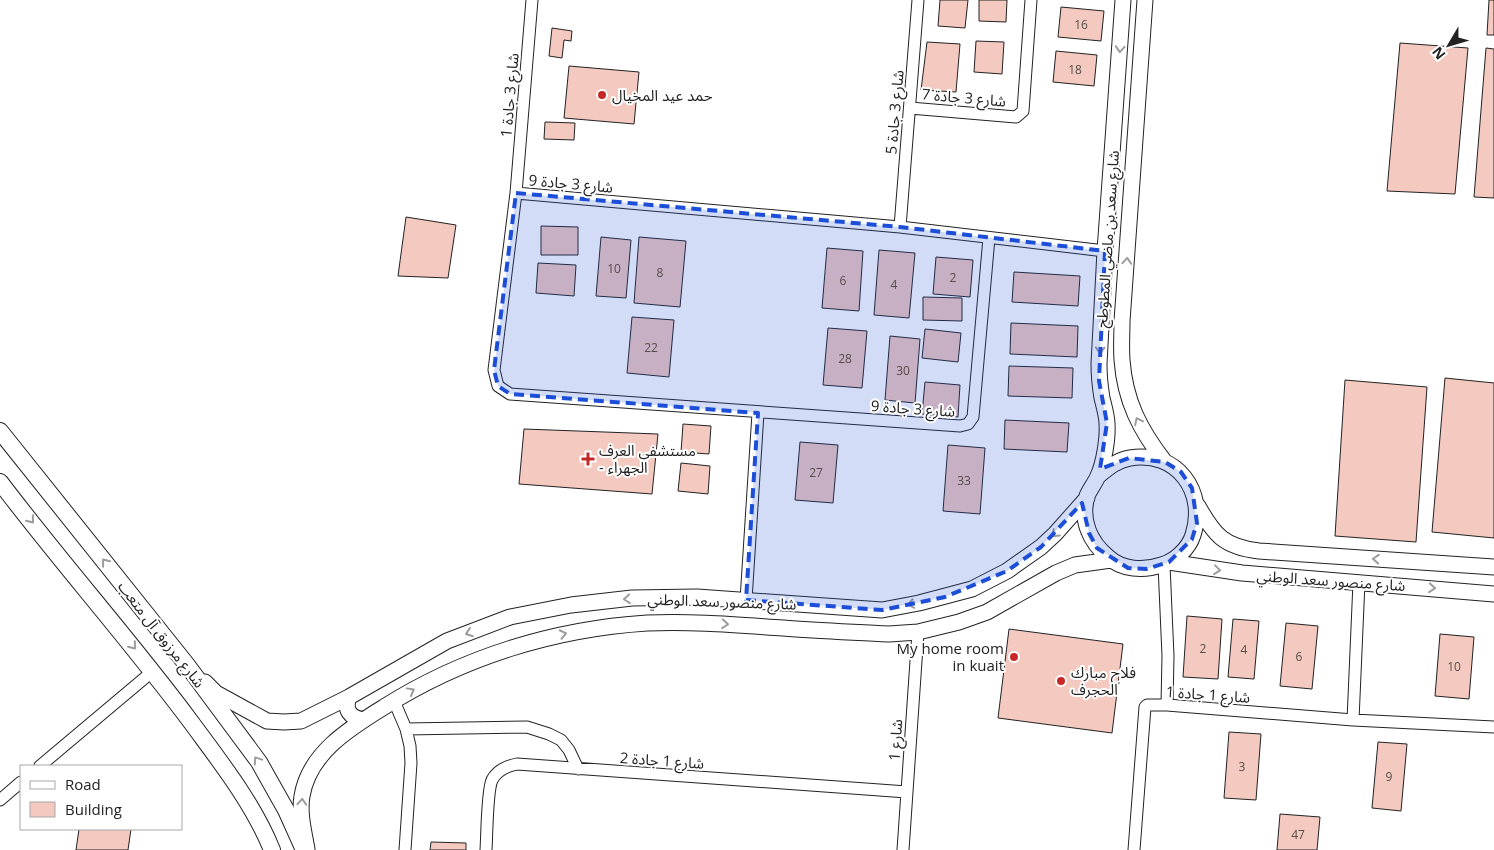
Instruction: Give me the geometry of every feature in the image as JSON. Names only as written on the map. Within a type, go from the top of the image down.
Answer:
[{"type":"main road","name":"شارع مرزوق آل متعب","points":[[0,431],[187,665],[259,762],[286,810],[305,850]]},
{"type":"main road","name":"شارع مرزوق آل متعب","points":[[0,482],[153,670],[226,770],[256,817],[272,850]]},
{"type":"street","name":"شارع 3 جادة 1","points":[[516,193],[532,0]]},
{"type":"street","name":"شارع 3 جادة 5","points":[[900,227],[918,0]]},
{"type":"street","name":"شارع 3 جادة 7","points":[[910,108],[1019,115],[1023,111],[1031,0]]},
{"type":"street","name":"شارع سعد بن ماضي المطوطح","points":[[1098,476],[1105,447],[1108,423],[1099,381],[1105,251],[1123,0]]},
{"type":"street","name":"شارع سعد بن ماضي المطوطح","points":[[1145,0],[1122,321],[1122,360],[1127,392],[1135,418],[1146,438],[1165,462]]},
{"type":"street","name":"شارع 3 جادة 9","points":[[989,238],[973,417],[968,424],[960,426],[510,394],[498,386],[494,370],[516,193],[900,227],[1105,251]]},
{"type":"street","points":[[746,600],[758,412]]},
{"type":"street","points":[[1147,457],[1165,462],[1180,472],[1192,488],[1198,506],[1197,523],[1192,538],[1182,552],[1166,564],[1146,569],[1128,568],[1111,560],[1098,548],[1089,533],[1085,516],[1087,498],[1098,476],[1112,464],[1129,458],[1147,457]]},
{"type":"street","name":"شارع منصور سعد الوطني","points":[[187,665],[216,693],[267,721],[301,721],[348,697],[447,640],[510,617],[571,605],[632,598],[696,598],[882,610],[945,597],[972,589],[1007,571],[1041,547],[1087,498]]},
{"type":"street","name":"شارع منصور سعد الوطني","points":[[1198,506],[1207,522],[1218,536],[1227,543],[1259,551],[1494,567]]},
{"type":"street","name":"شارع منصور سعد الوطني","points":[[305,850],[302,796],[308,776],[317,761],[334,741],[394,701],[465,664],[524,643],[582,630],[648,623],[713,623],[889,634],[918,632],[959,622],[987,612],[1056,573],[1075,565],[1111,560]]},
{"type":"street","points":[[1166,564],[1167,705]]},
{"type":"street","name":"شارع منصور سعد الوطني","points":[[1166,564],[1242,573],[1494,594]]},
{"type":"street","points":[[1354,720],[1359,582]]},
{"type":"street","name":"شارع 1","points":[[903,850],[918,632]]},
{"type":"street","points":[[41,765],[153,670]]},
{"type":"street","points":[[348,697],[346,704],[351,716],[364,720]]},
{"type":"street","points":[[394,701],[406,729],[410,746],[411,763],[405,850]]},
{"type":"street","name":"شارع 1 جادة 1","points":[[1134,850],[1145,707],[1148,705],[1354,720],[1494,727]]},
{"type":"street","points":[[406,729],[526,727],[550,734],[561,740],[569,750],[578,769]]},
{"type":"street","name":"شارع 1 جادة 2","points":[[486,850],[491,782],[499,771],[518,764],[907,792]]},
{"type":"street","points":[[0,800],[20,783]]},
{"type":"highlighted area","points":[[516,193],[900,227],[1105,251],[1099,381],[1107,423],[1100,469],[1129,458],[1165,462],[1181,472],[1192,488],[1197,523],[1192,539],[1169,562],[1146,569],[1128,568],[1097,548],[1089,533],[1082,503],[1041,547],[1007,571],[945,597],[882,610],[746,600],[758,413],[510,394],[498,386],[494,370]]},
{"type":"building","points":[[940,0],[968,0],[965,28],[938,26]]},
{"type":"building","points":[[979,0],[1007,0],[1006,22],[979,21]]},
{"type":"building","points":[[1489,0],[1494,0],[1494,35],[1487,35]]},
{"type":"building","points":[[1061,7],[1104,11],[1101,41],[1058,37]]},
{"type":"building","points":[[552,28],[572,31],[571,41],[564,40],[562,58],[549,56]]},
{"type":"building","points":[[976,41],[1004,42],[1002,74],[974,72]]},
{"type":"building","points":[[927,42],[960,44],[956,92],[921,90]]},
{"type":"building","points":[[1400,43],[1468,48],[1455,194],[1387,191]]},
{"type":"building","points":[[1486,48],[1494,49],[1494,198],[1474,197]]},
{"type":"building","points":[[1056,51],[1097,55],[1094,86],[1053,82]]},
{"type":"building","name":"حمد عيد المخيال","points":[[569,66],[639,72],[634,124],[564,118]]},
{"type":"building","points":[[545,122],[575,123],[574,140],[544,139]]},
{"type":"building","points":[[406,217],[456,225],[448,278],[398,276]]},
{"type":"building","points":[[541,226],[578,227],[578,255],[541,255]]},
{"type":"building","points":[[601,237],[631,240],[626,298],[596,296]]},
{"type":"building","points":[[639,237],[686,241],[680,307],[634,303]]},
{"type":"building","points":[[827,248],[863,251],[859,311],[822,308]]},
{"type":"building","points":[[879,250],[915,253],[909,318],[874,315]]},
{"type":"building","points":[[936,257],[973,260],[970,297],[933,294]]},
{"type":"building","points":[[538,263],[576,265],[574,296],[536,293]]},
{"type":"building","points":[[1014,272],[1080,276],[1078,306],[1012,302]]},
{"type":"building","points":[[923,297],[962,298],[962,321],[923,320]]},
{"type":"building","points":[[632,317],[674,320],[669,377],[627,373]]},
{"type":"building","points":[[1011,323],[1078,326],[1077,357],[1010,354]]},
{"type":"building","points":[[828,328],[867,331],[862,388],[823,385]]},
{"type":"building","points":[[925,329],[961,333],[958,362],[922,358]]},
{"type":"building","points":[[890,336],[920,339],[915,403],[885,400]]},
{"type":"building","points":[[1009,366],[1073,368],[1072,398],[1008,396]]},
{"type":"building","points":[[1445,378],[1494,383],[1494,538],[1432,532]]},
{"type":"building","points":[[1345,380],[1427,387],[1416,542],[1335,536]]},
{"type":"building","points":[[925,382],[960,385],[958,417],[922,414]]},
{"type":"building","points":[[1005,420],[1069,423],[1067,452],[1004,449]]},
{"type":"building","points":[[683,424],[711,426],[709,454],[681,452]]},
{"type":"building","name":"مستشفى العرف - الجهراء","points":[[524,429],[658,434],[652,494],[519,484]]},
{"type":"building","points":[[800,442],[838,445],[833,503],[795,500]]},
{"type":"building","points":[[948,445],[985,448],[980,514],[943,511]]},
{"type":"building","points":[[681,463],[710,466],[708,494],[678,491]]},
{"type":"building","points":[[1187,616],[1222,619],[1218,679],[1183,677]]},
{"type":"building","points":[[1233,619],[1259,621],[1254,679],[1228,677]]},
{"type":"building","points":[[1286,623],[1318,626],[1312,689],[1280,686]]},
{"type":"building","name":"فلاح مبارك الحجرف","points":[[1009,629],[1123,644],[1112,733],[998,718]]},
{"type":"building","points":[[1440,634],[1474,637],[1469,699],[1435,696]]},
{"type":"building","points":[[1229,732],[1261,734],[1256,800],[1224,798]]},
{"type":"building","points":[[1378,742],[1407,744],[1401,811],[1372,808]]},
{"type":"building","points":[[1280,814],[1320,817],[1317,850],[1277,850]]},
{"type":"building","points":[[79,830],[131,830],[128,850],[76,850]]},
{"type":"building","points":[[431,842],[466,843],[466,850],[430,850]]},
{"type":"place","name":"حمد عيد المخيال","points":[[602,95]]},
{"type":"place","name":"مستشفى العرف - الجهراء","points":[[588,459]]},
{"type":"place","name":"My home room in kuait","points":[[1014,657]]},
{"type":"place","name":"فلاح مبارك الحجرف","points":[[1061,681]]}]
